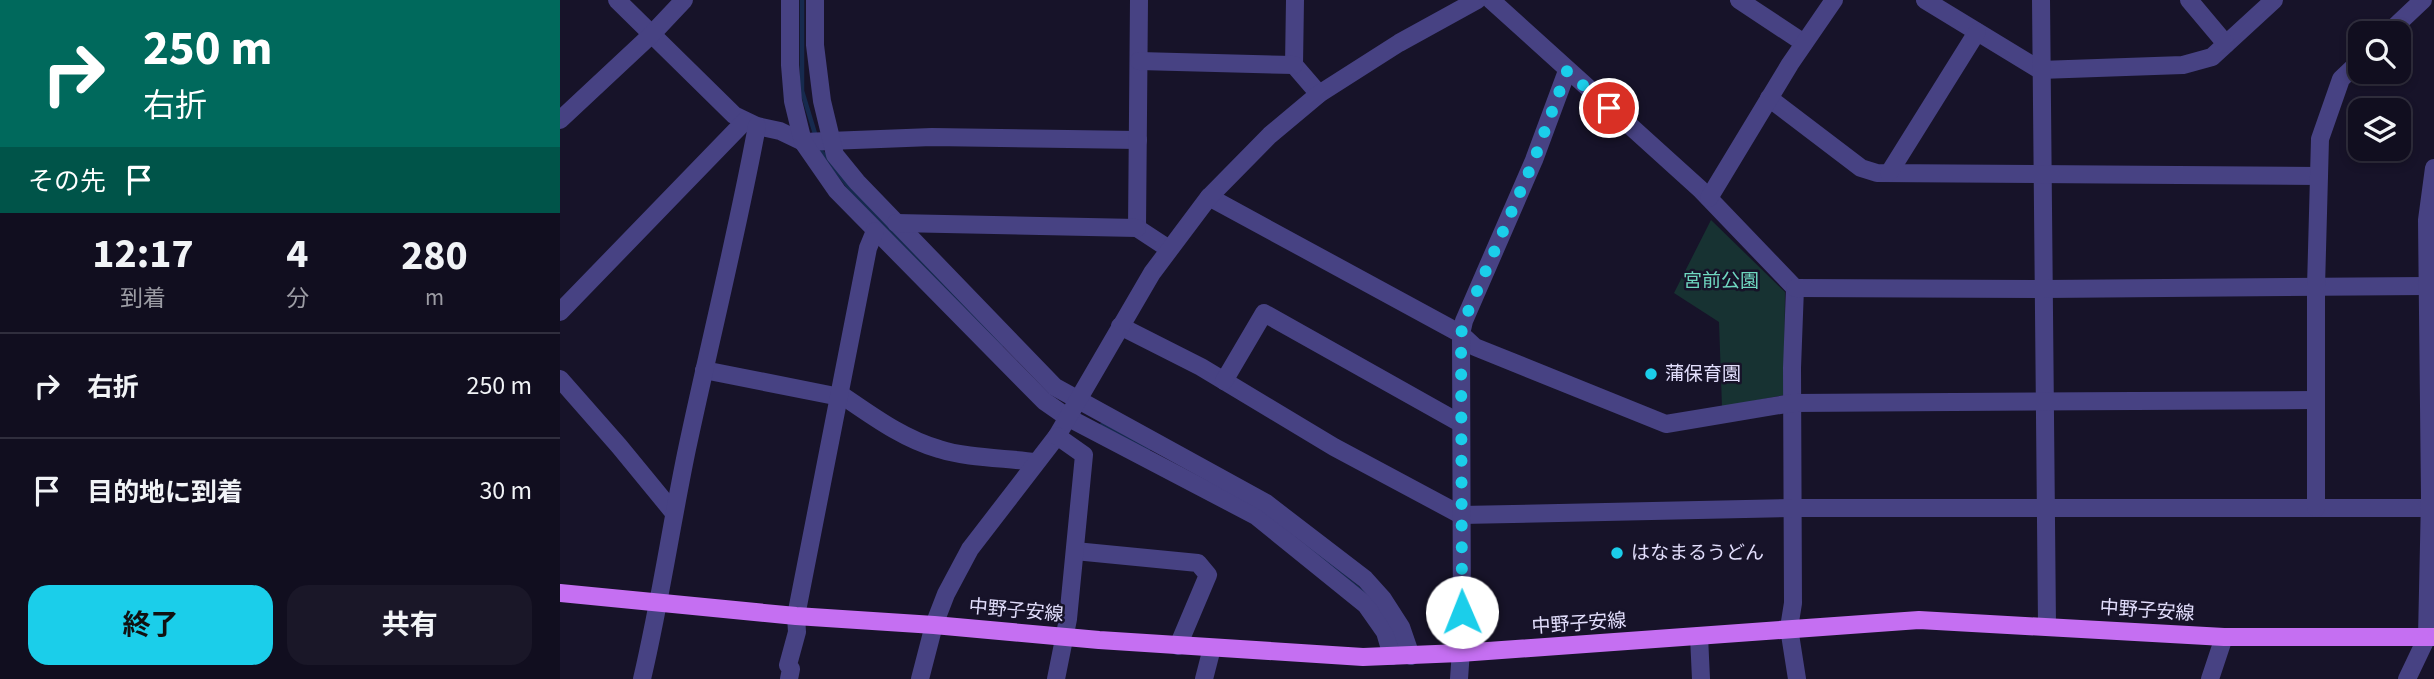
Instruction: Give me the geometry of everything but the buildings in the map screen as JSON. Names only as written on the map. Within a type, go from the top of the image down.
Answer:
[{"type":"main road","name":"中野子安線","points":[[560,593],[796,616],[1324,655],[1411,656],[1919,620],[2224,636],[2431,637]]},
{"type":"street","points":[[617,0],[734,115],[751,123],[817,141],[932,137],[1138,140]]},
{"type":"street","points":[[560,120],[651,35],[684,0]]},
{"type":"street","points":[[790,0],[793,101],[817,141],[837,191],[1044,401],[1067,418],[1256,516],[1366,605],[1385,632],[1392,656]]},
{"type":"street","points":[[815,0],[815,45],[822,101],[817,141]]},
{"type":"street","points":[[1137,228],[1139,0]]},
{"type":"street","points":[[1295,0],[1294,65],[1319,94]]},
{"type":"street","points":[[920,679],[934,625],[946,594],[970,549],[1057,436],[1120,326],[1169,249],[1209,197],[1270,135],[1319,94],[1476,0]]},
{"type":"street","points":[[1491,0],[1709,198],[1795,288],[1793,604],[1789,628],[1797,679]]},
{"type":"street","points":[[1739,0],[1804,43]]},
{"type":"street","points":[[1709,198],[1769,98],[1834,0]]},
{"type":"street","points":[[1925,0],[2040,70],[2183,65],[2212,57],[2274,0]]},
{"type":"street","points":[[2041,0],[2047,625]]},
{"type":"street","points":[[2189,0],[2226,44]]},
{"type":"street","points":[[2401,21],[2423,0]]},
{"type":"street","points":[[1889,173],[1977,32]]},
{"type":"street","points":[[1139,61],[1294,65]]},
{"type":"street","points":[[1459,679],[1462,636],[1461,334],[1464,321],[1534,160],[1567,71]]},
{"type":"street","points":[[2316,508],[2316,287],[2320,139],[2341,79],[2348,72]]},
{"type":"street","points":[[1769,98],[1861,168],[1877,173],[2319,176]]},
{"type":"street","points":[[560,312],[751,123]]},
{"type":"street","points":[[642,679],[660,602],[674,513],[704,370],[742,204],[751,123]]},
{"type":"street","points":[[817,141],[835,155],[896,223],[1055,387],[1266,503],[1364,579],[1383,599],[1401,626],[1411,656]]},
{"type":"street","points":[[2407,679],[2431,637],[2431,391],[2426,286],[2427,220],[2434,168]]},
{"type":"street","points":[[1209,197],[1461,334],[1475,347],[1666,424],[1793,403],[2315,400]]},
{"type":"street","points":[[896,223],[1137,228],[1169,249]]},
{"type":"street","points":[[789,679],[791,669],[788,665],[797,632],[796,616],[868,248],[875,231]]},
{"type":"street","points":[[1795,288],[2426,286]]},
{"type":"street","points":[[1224,381],[1264,313],[1461,423]]},
{"type":"street","points":[[1120,326],[1224,381],[1334,447],[1461,515],[1794,508],[2430,508]]},
{"type":"street","points":[[704,370],[840,396],[917,442],[941,450],[1035,462]]},
{"type":"street","points":[[560,379],[674,513]]},
{"type":"street","points":[[1056,679],[1065,637],[1084,455],[1057,436]]},
{"type":"street","points":[[1075,551],[1198,564],[1208,575],[1178,646]]},
{"type":"street","points":[[1699,636],[1701,679]]},
{"type":"street","points":[[2210,679],[2224,636]]},
{"type":"street","points":[[1204,679],[1212,648]]},
{"type":"green space","name":"宮前公園","points":[[1711,220],[1785,292],[1784,395],[1722,407],[1719,322],[1674,293]]},
{"type":"waterway","points":[[802,0],[802,91],[816,137]]},
{"type":"waterway","points":[[819,145],[851,190],[1001,345]]},
{"type":"waterway","points":[[1102,425],[1148,450]]},
{"type":"waterway","points":[[1305,545],[1366,595]]},
{"type":"place","name":"蒲保育園","points":[[1651,374]]},
{"type":"place","name":"はなまるうどん","points":[[1617,553]]},
{"type":"route","points":[[1462,612],[1461,334],[1464,321],[1534,160],[1567,71],[1609,108]]}]
